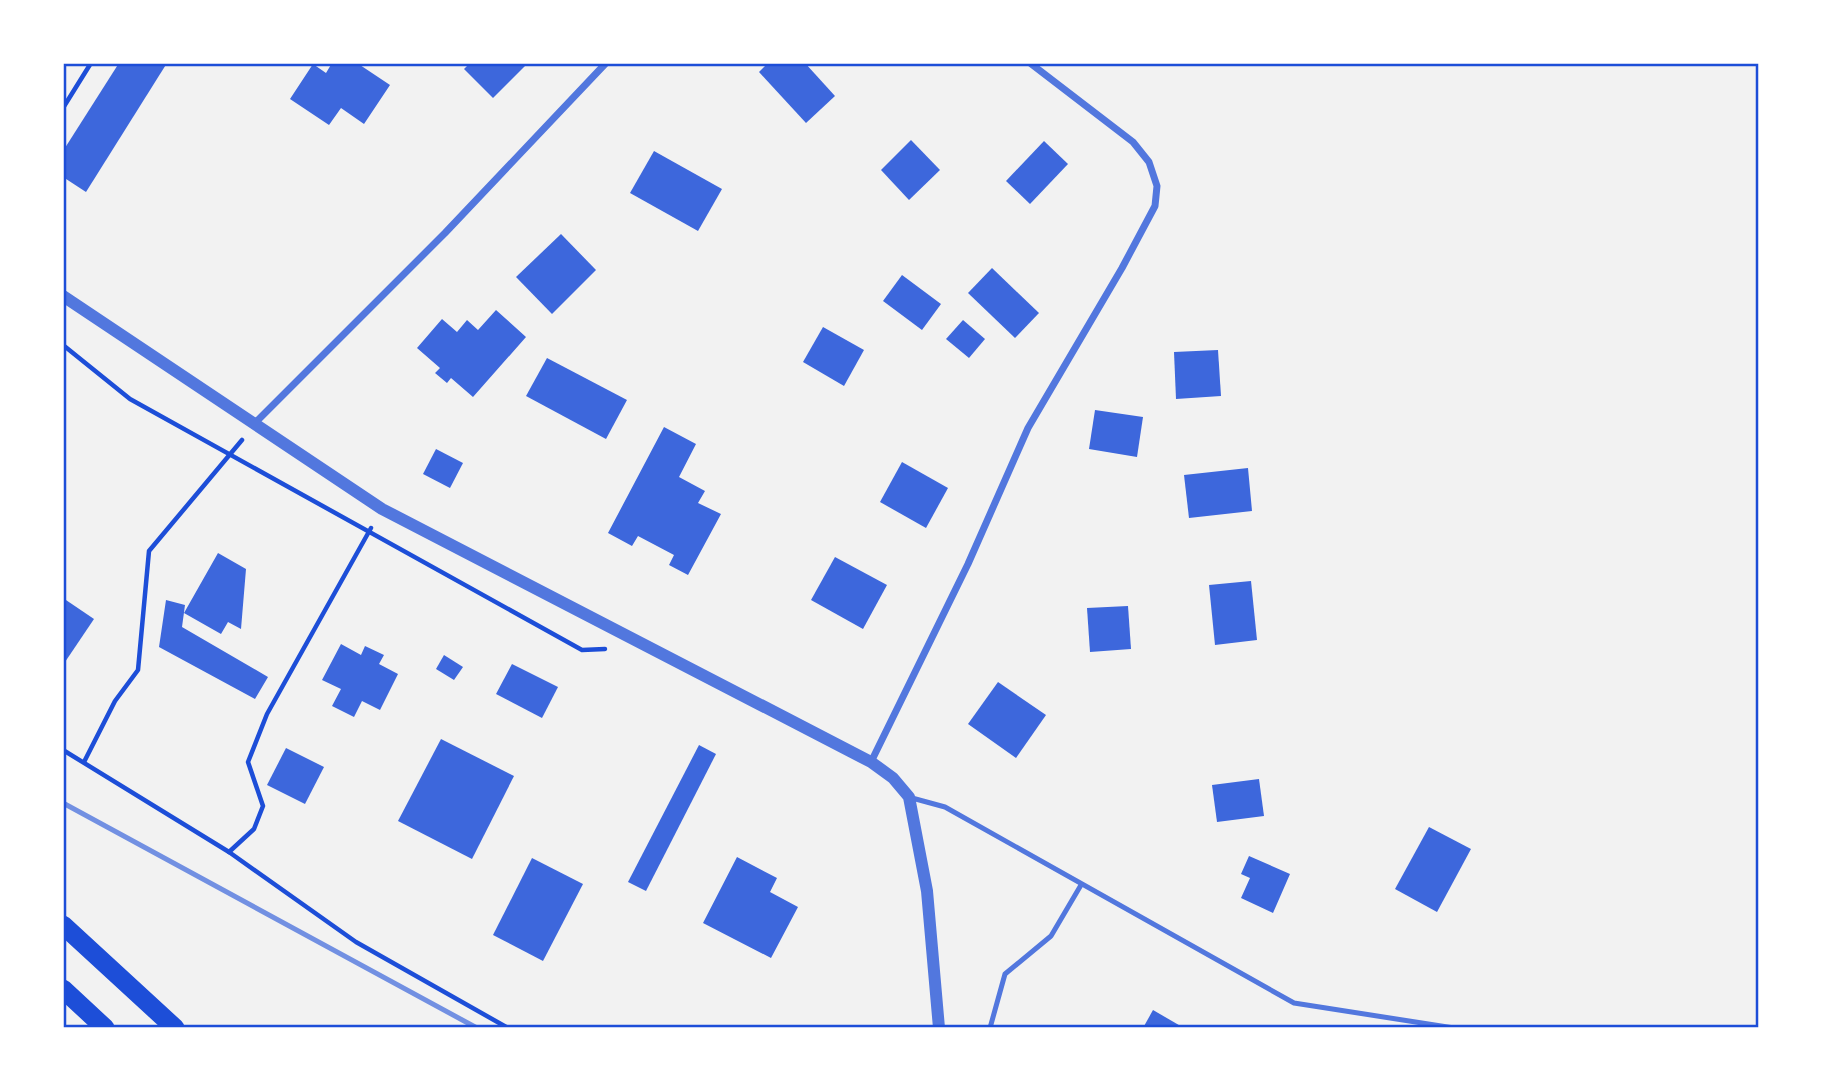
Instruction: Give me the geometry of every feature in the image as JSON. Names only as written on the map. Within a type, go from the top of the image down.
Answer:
[{"type":"highway","points":[[63,925],[175,1028]]},
{"type":"highway","points":[[63,989],[105,1028]]},
{"type":"street","points":[[253,425],[445,233],[606,63]]},
{"type":"street","points":[[871,762],[968,564],[1028,428],[1122,268],[1155,206],[1157,186],[1149,162],[1133,142],[1030,63]]},
{"type":"street","points":[[63,296],[382,509],[871,762],[894,778],[909,797],[927,891],[939,1028]]},
{"type":"lane","points":[[909,797],[945,807],[1294,1003],[1454,1028]]},
{"type":"lane","points":[[990,1028],[1005,974],[1051,936],[1081,885]]},
{"type":"path","points":[[63,108],[91,63]]},
{"type":"path","points":[[63,345],[130,399],[230,455],[582,650],[609,649]]},
{"type":"path","points":[[84,762],[115,701],[138,670],[149,551],[253,425]]},
{"type":"path","points":[[229,852],[254,829],[263,806],[248,762],[267,714],[382,509]]},
{"type":"path","points":[[63,750],[229,852],[356,942],[508,1028]]},
{"type":"building","points":[[119,63],[167,63],[86,192],[63,177],[63,151]]},
{"type":"building","points":[[332,63],[357,63],[390,85],[364,124],[341,108],[329,125],[290,99],[313,64],[326,73]]},
{"type":"building","points":[[470,63],[528,63],[493,98],[464,69]]},
{"type":"building","points":[[768,63],[805,63],[835,96],[806,123],[759,72]]},
{"type":"building","points":[[911,140],[940,170],[909,200],[881,170]]},
{"type":"building","points":[[1044,141],[1068,164],[1030,204],[1006,181]]},
{"type":"building","points":[[654,151],[722,189],[698,231],[630,193]]},
{"type":"building","points":[[561,234],[596,270],[552,314],[516,277]]},
{"type":"building","points":[[992,268],[1039,313],[1015,338],[968,293]]},
{"type":"building","points":[[902,275],[941,304],[922,330],[883,301]]},
{"type":"building","points":[[496,310],[526,337],[473,397],[451,378],[447,383],[435,373],[440,368],[417,348],[442,319],[457,332],[467,320],[478,330]]},
{"type":"building","points":[[963,320],[985,339],[969,358],[946,339]]},
{"type":"building","points":[[823,327],[864,350],[844,386],[803,362]]},
{"type":"building","points":[[1218,350],[1221,396],[1176,399],[1174,352]]},
{"type":"building","points":[[547,358],[627,400],[606,439],[526,396]]},
{"type":"building","points":[[1095,410],[1143,417],[1137,457],[1089,449]]},
{"type":"building","points":[[664,427],[696,444],[679,477],[705,491],[698,503],[721,514],[688,575],[669,565],[674,555],[638,536],[632,546],[608,533]]},
{"type":"building","points":[[436,449],[463,463],[450,488],[423,474]]},
{"type":"building","points":[[902,462],[948,488],[926,528],[880,502]]},
{"type":"building","points":[[1248,468],[1252,511],[1189,518],[1184,475]]},
{"type":"building","points":[[218,553],[246,569],[241,629],[228,622],[221,634],[184,613]]},
{"type":"building","points":[[835,557],[887,585],[863,629],[811,600]]},
{"type":"building","points":[[1251,581],[1257,640],[1215,645],[1209,585]]},
{"type":"building","points":[[63,598],[94,619],[63,665]]},
{"type":"building","points":[[166,600],[185,605],[182,627],[268,677],[255,699],[159,647]]},
{"type":"building","points":[[1128,606],[1131,649],[1090,652],[1087,608]]},
{"type":"building","points":[[341,644],[361,655],[365,646],[384,655],[379,664],[398,674],[380,710],[362,701],[354,717],[332,706],[341,689],[322,680]]},
{"type":"building","points":[[444,655],[463,667],[454,680],[436,669]]},
{"type":"building","points":[[512,664],[558,687],[542,718],[496,694]]},
{"type":"building","points":[[998,682],[1046,715],[1016,758],[968,724]]},
{"type":"building","points":[[441,739],[514,776],[472,859],[398,821]]},
{"type":"building","points":[[699,745],[716,754],[646,891],[628,882]]},
{"type":"building","points":[[286,748],[324,767],[305,804],[267,785]]},
{"type":"building","points":[[1259,779],[1264,816],[1217,822],[1212,785]]},
{"type":"building","points":[[1429,827],[1471,849],[1437,912],[1395,889]]},
{"type":"building","points":[[1249,856],[1290,874],[1273,913],[1241,898],[1250,878],[1241,874]]},
{"type":"building","points":[[737,857],[777,878],[770,892],[798,907],[771,958],[703,923]]},
{"type":"building","points":[[532,858],[583,884],[543,961],[493,935]]},
{"type":"building","points":[[1153,1010],[1184,1028],[1143,1028]]},
{"type":"railway","points":[[63,803],[477,1028]]}]
